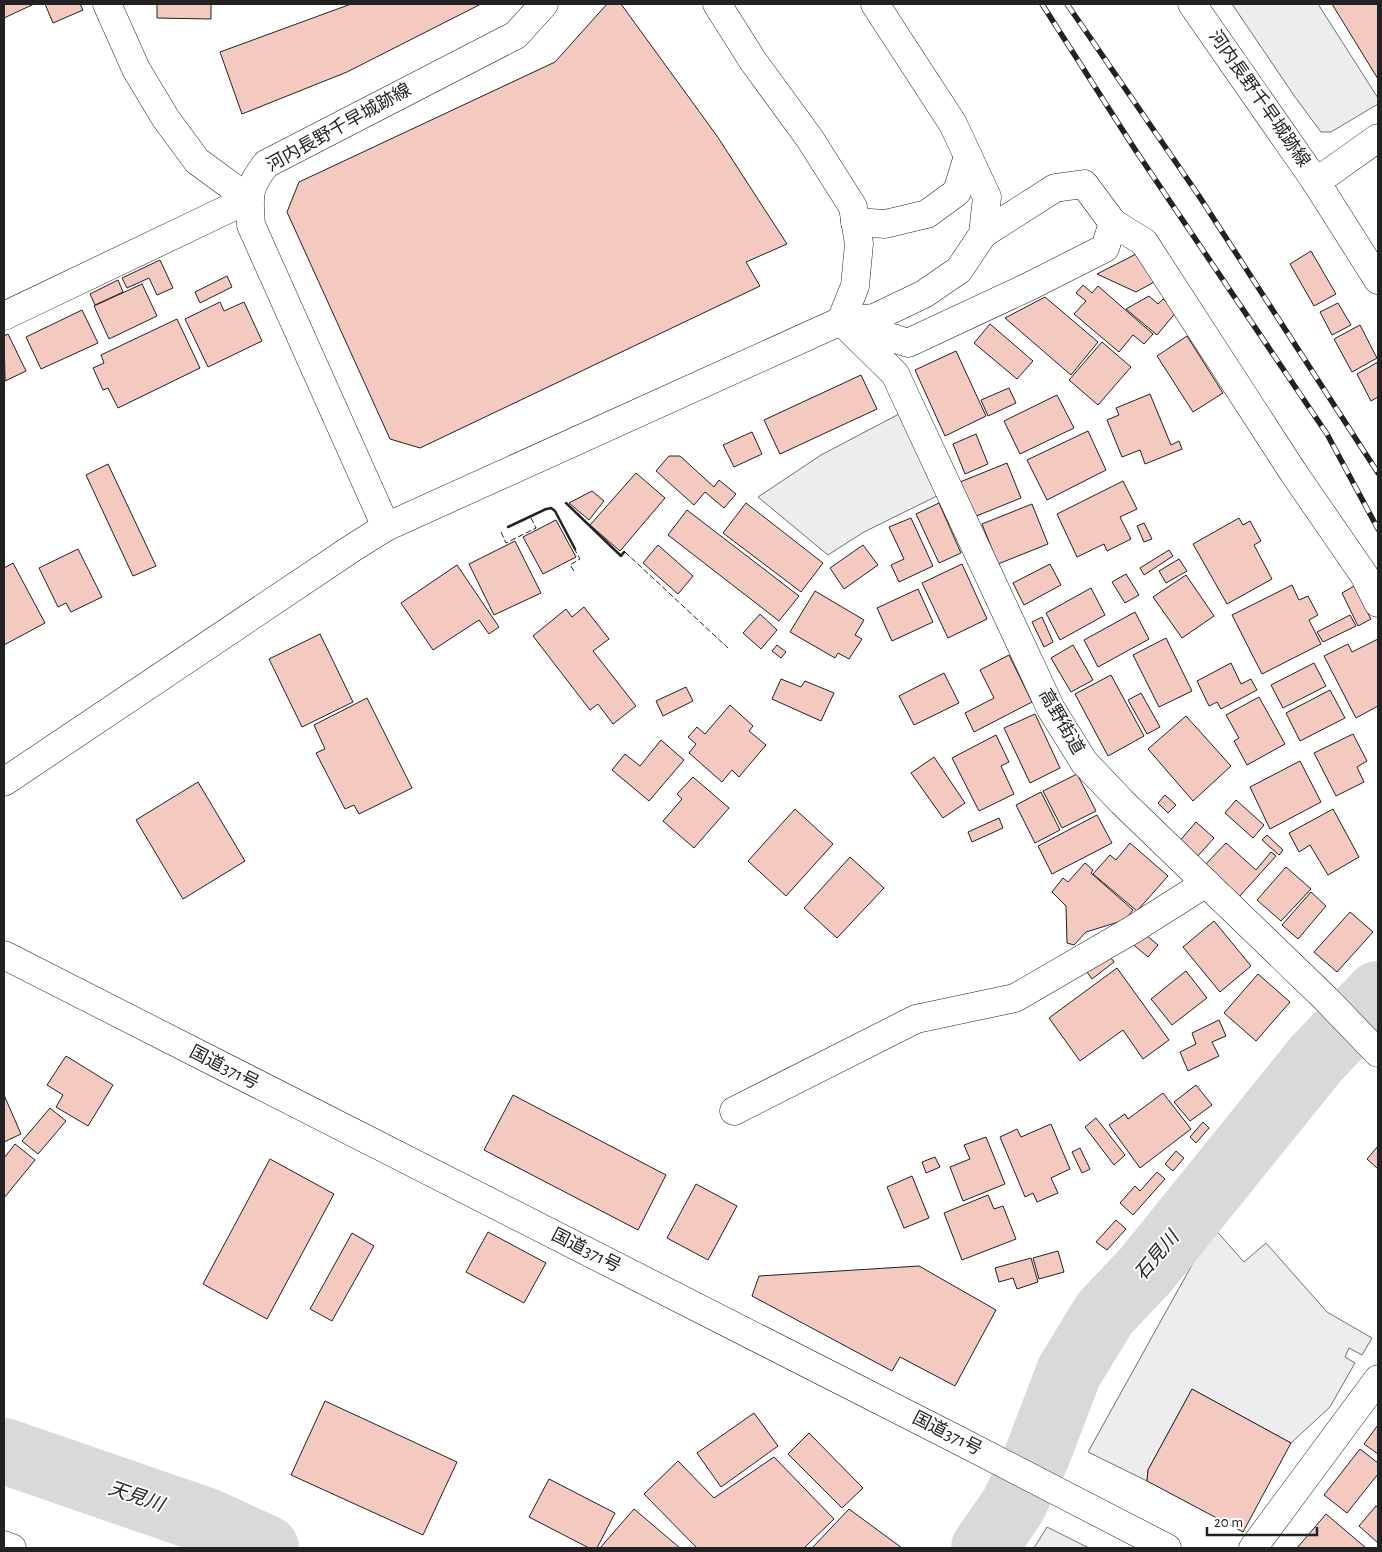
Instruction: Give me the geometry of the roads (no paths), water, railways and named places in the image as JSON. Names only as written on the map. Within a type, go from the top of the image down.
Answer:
[{"type":"main road","points":[[107,4],[136,69],[166,119],[197,161],[249,199],[251,224],[386,527]]},
{"type":"main road","name":"河内長野千早城跡線","points":[[249,199],[253,182],[266,164],[516,35],[544,4]]},
{"type":"main road","points":[[717,4],[752,61],[810,139],[853,207],[859,244],[855,286],[841,321]]},
{"type":"main road","points":[[875,4],[953,124],[987,197],[983,234]]},
{"type":"main road","name":"河内長野千早城跡線","points":[[1192,4],[1316,182],[1378,138]]},
{"type":"main road","points":[[856,222],[885,224],[927,214],[957,192],[968,156]]},
{"type":"main road","points":[[1316,182],[1378,280]]},
{"type":"main road","points":[[4,782],[311,575],[386,527],[841,321],[874,318],[924,294],[959,270],[983,234],[1055,188],[1084,184],[1113,224],[1144,242],[1292,472],[1364,576],[1378,603]]},
{"type":"main road","points":[[4,316],[249,199]]},
{"type":"main road","points":[[841,321],[908,343],[1028,287],[1105,248],[1113,224]]},
{"type":"main road","name":"高野街道","points":[[841,321],[895,374],[1051,709],[1084,762],[1122,802],[1326,999],[1377,1052]]},
{"type":"main road","points":[[734,1111],[916,1019],[1015,998],[1132,930],[1206,882]]},
{"type":"main road","name":"国道371号","points":[[4,955],[1167,1548]]},
{"type":"main road","points":[[1253,1548],[1378,1379]]},
{"type":"main road","points":[[4,1545],[12,1548]]},
{"type":"waterway","name":"石見川","points":[[984,1548],[1013,1506],[1037,1456],[1069,1372],[1105,1313],[1145,1271],[1316,1059],[1378,994]]},
{"type":"waterway","name":"天見川","points":[[4,1451],[207,1521],[266,1548]]},
{"type":"railway","points":[[1042,4],[1136,151],[1327,434],[1378,529]]},
{"type":"railway","points":[[1067,4],[1199,196],[1378,473]]}]
